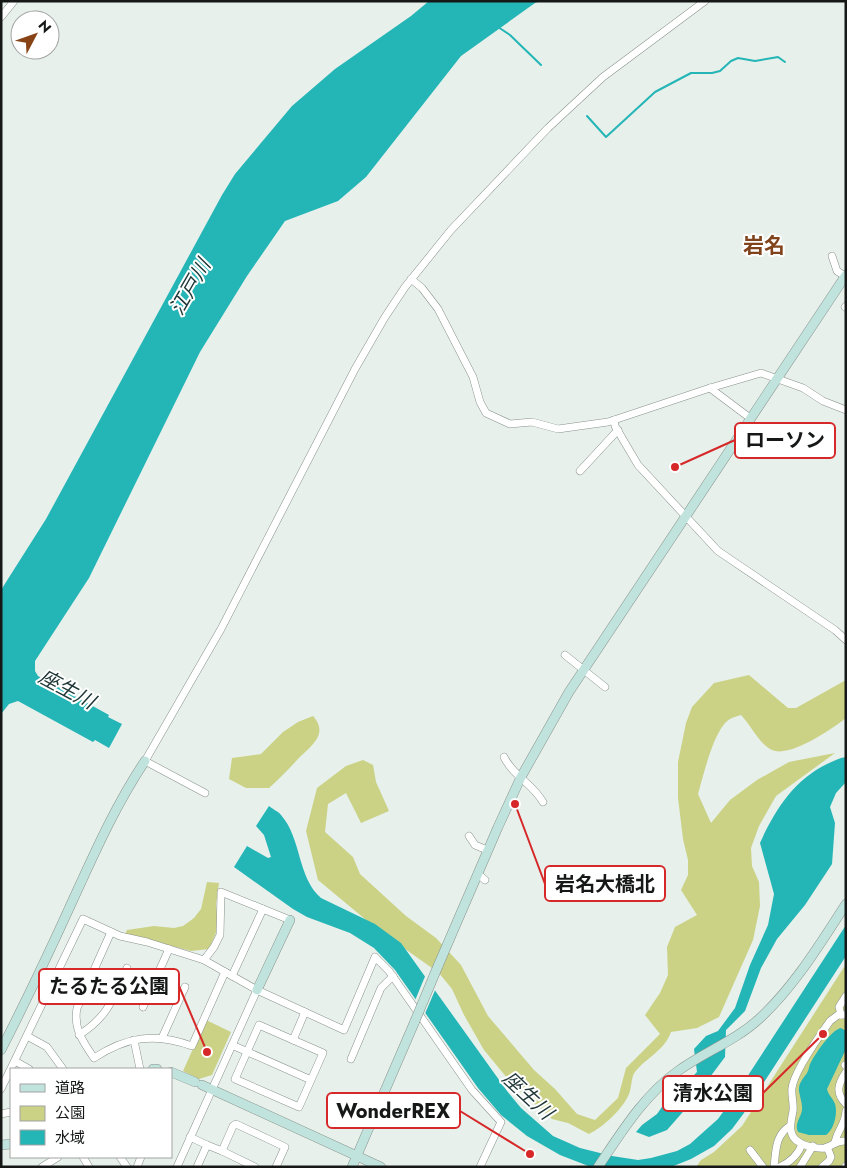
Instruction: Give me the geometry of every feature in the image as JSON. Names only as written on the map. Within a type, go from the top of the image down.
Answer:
[{"type":"street","points":[[1,17],[14,1]]},
{"type":"street","points":[[1,1050],[98,844],[126,790],[145,761],[220,629],[355,369],[385,317],[411,279],[451,230],[532,144],[603,77],[705,1]]},
{"type":"street","points":[[352,1167],[521,777],[583,670],[776,378],[845,279],[838,271],[832,256]]},
{"type":"street","points":[[411,279],[422,288],[438,309],[473,378],[483,408],[490,416],[510,424],[532,422],[558,429],[614,420],[761,373],[804,388],[823,401],[846,410]]},
{"type":"street","points":[[710,388],[750,418]]},
{"type":"street","points":[[614,420],[638,465],[718,551],[835,630],[846,640]]},
{"type":"street","points":[[580,471],[618,430]]},
{"type":"street","points":[[565,654],[605,687]]},
{"type":"street","points":[[504,757],[508,765],[537,792],[543,802]]},
{"type":"street","points":[[145,761],[205,793]]},
{"type":"street","points":[[469,836],[475,845],[488,850]]},
{"type":"street","points":[[478,874],[486,880]]},
{"type":"street","points":[[176,1167],[290,920],[221,892],[220,935],[204,960]]},
{"type":"street","points":[[598,1167],[640,1107],[656,1090],[677,1071],[749,1027],[776,1001],[811,956],[846,904]]},
{"type":"street","points":[[111,932],[77,1008],[76,1023],[79,1035],[94,1058],[116,1045],[134,1040],[162,1038],[192,1046],[263,909]]},
{"type":"street","points":[[11,1068],[83,919],[120,936],[204,960],[258,990],[344,1030],[375,957],[382,962],[393,976],[472,1090],[500,1122],[480,1167]]},
{"type":"street","points":[[143,1006],[169,949]]},
{"type":"street","points":[[79,1035],[92,1027],[102,1017],[127,968]]},
{"type":"street","points":[[351,1059],[381,988],[393,976]]},
{"type":"street","points":[[162,1038],[185,988]]},
{"type":"street","points":[[846,996],[839,1008],[843,1015],[830,1021],[796,1077],[792,1089],[793,1106],[790,1126],[793,1137],[802,1144],[821,1148],[835,1142],[846,1141]]},
{"type":"street","points":[[293,1040],[305,1012]]},
{"type":"street","points":[[259,1025],[323,1053],[299,1107],[235,1078],[247,1051],[259,1025]]},
{"type":"street","points":[[27,1036],[47,1047],[62,1068]]},
{"type":"street","points":[[134,1040],[140,1068]]},
{"type":"street","points":[[232,1045],[311,1080]]},
{"type":"street","points":[[15,1060],[27,1068]]},
{"type":"street","points":[[846,1068],[838,1089],[839,1096],[846,1104]]},
{"type":"street","points":[[1,1089],[10,1070]]},
{"type":"street","points":[[172,1072],[381,1167]]},
{"type":"street","points":[[835,1142],[838,1131],[844,1123],[846,1111]]},
{"type":"street","points":[[222,1151],[233,1126],[236,1124],[285,1147],[276,1167]]},
{"type":"street","points":[[774,1167],[777,1140],[782,1132],[790,1126]]},
{"type":"street","points":[[190,1137],[255,1167]]},
{"type":"street","points":[[780,1167],[794,1158],[802,1144]]},
{"type":"street","points":[[197,1167],[207,1145]]},
{"type":"street","points":[[800,1167],[813,1146]]},
{"type":"street","points":[[822,1167],[831,1157],[827,1147]]},
{"type":"street","points":[[750,1150],[763,1167]]},
{"type":"street","points":[[42,1167],[51,1164]]},
{"type":"green space","points":[[749,675],[788,708],[796,708],[846,680],[846,718],[811,741],[789,750],[780,751],[767,747],[741,715],[730,719],[724,724],[714,742],[698,794],[711,823],[730,800],[757,780],[789,762],[835,753],[776,796],[759,826],[751,848],[752,866],[759,882],[760,906],[753,940],[719,1017],[697,1028],[671,1032],[660,1049],[635,1072],[629,1094],[622,1106],[606,1122],[589,1134],[568,1123],[552,1119],[512,1084],[484,1050],[452,989],[439,973],[377,929],[318,880],[306,831],[317,788],[346,766],[363,760],[373,765],[376,782],[389,811],[361,823],[346,793],[328,804],[325,832],[353,857],[360,874],[406,916],[436,938],[461,965],[488,1016],[534,1070],[555,1089],[577,1114],[595,1120],[618,1098],[626,1068],[660,1034],[645,1015],[660,993],[668,975],[667,947],[675,927],[697,915],[681,890],[688,875],[688,860],[683,839],[678,798],[678,762],[686,723],[692,707],[714,683]]},
{"type":"green space","points":[[313,716],[318,723],[319,729],[319,735],[316,740],[269,788],[246,788],[229,779],[232,758],[261,754],[283,732],[298,722]]},
{"type":"green space","points":[[207,882],[219,883],[216,904],[218,928],[209,949],[191,951],[125,934],[127,930],[154,926],[174,928],[183,926],[194,918],[201,909]]},
{"type":"green space","points":[[846,964],[846,1167],[696,1167],[701,1160],[714,1152],[742,1126]]},
{"type":"green space","points":[[206,1020],[231,1032],[212,1075],[199,1079],[183,1071]]},
{"type":"water","name":"江戸川","points":[[429,1],[540,1],[461,56],[366,177],[338,201],[285,221],[247,276],[200,352],[89,578],[35,661],[35,671],[38,676],[122,724],[109,748],[95,740],[93,742],[18,701],[9,704],[1,714],[1,590],[46,519],[222,195],[235,174],[292,106],[335,69],[411,16]]},
{"type":"water","points":[[846,757],[846,782],[836,793],[830,807],[835,823],[832,864],[805,905],[777,939],[761,968],[745,1011],[726,1030],[725,1057],[689,1105],[667,1130],[649,1137],[636,1132],[657,1114],[678,1084],[690,1079],[697,1072],[694,1049],[706,1036],[718,1031],[735,1008],[750,965],[768,925],[774,894],[760,843],[772,819],[795,787],[805,778],[827,764]]},
{"type":"water","points":[[269,806],[280,814],[288,825],[293,835],[303,869],[313,889],[321,898],[375,924],[401,943],[521,1108],[553,1136],[580,1148],[638,1160],[677,1151],[690,1144],[718,1119],[734,1097],[846,925],[846,956],[744,1113],[732,1129],[714,1146],[691,1159],[671,1167],[591,1167],[560,1155],[527,1136],[501,1115],[478,1088],[395,970],[374,948],[350,933],[307,917],[293,909],[234,867],[247,846],[268,858],[271,857],[264,835],[256,826]]},
{"type":"water","points":[[841,1028],[846,1031],[846,1049],[827,1089],[836,1108],[833,1125],[826,1135],[809,1135],[798,1132],[797,1123],[802,1110],[799,1090],[800,1083],[808,1072],[811,1062],[828,1037]]},
{"type":"pier","points":[[426,974],[436,988],[424,1016],[414,1003]]},
{"type":"waterway","points":[[498,27],[510,35],[541,65]]},
{"type":"waterway","points":[[587,116],[606,137],[655,92],[691,73],[720,71],[731,61],[738,58],[755,61],[778,57],[785,62]]},
{"type":"place","name":"ローソン","points":[[675,467]]},
{"type":"place","name":"岩名大橋北","points":[[515,804]]},
{"type":"place","name":"清水公園","points":[[823,1034]]},
{"type":"place","name":"たるたる公園","points":[[207,1052]]},
{"type":"place","name":"WonderREX","points":[[530,1154]]},
{"type":"district","name":"岩名","points":[[764,246]]},
{"type":"water label","name":"座生川","points":[[67,689]]},
{"type":"water label","name":"座生川","points":[[528,1095]]}]
